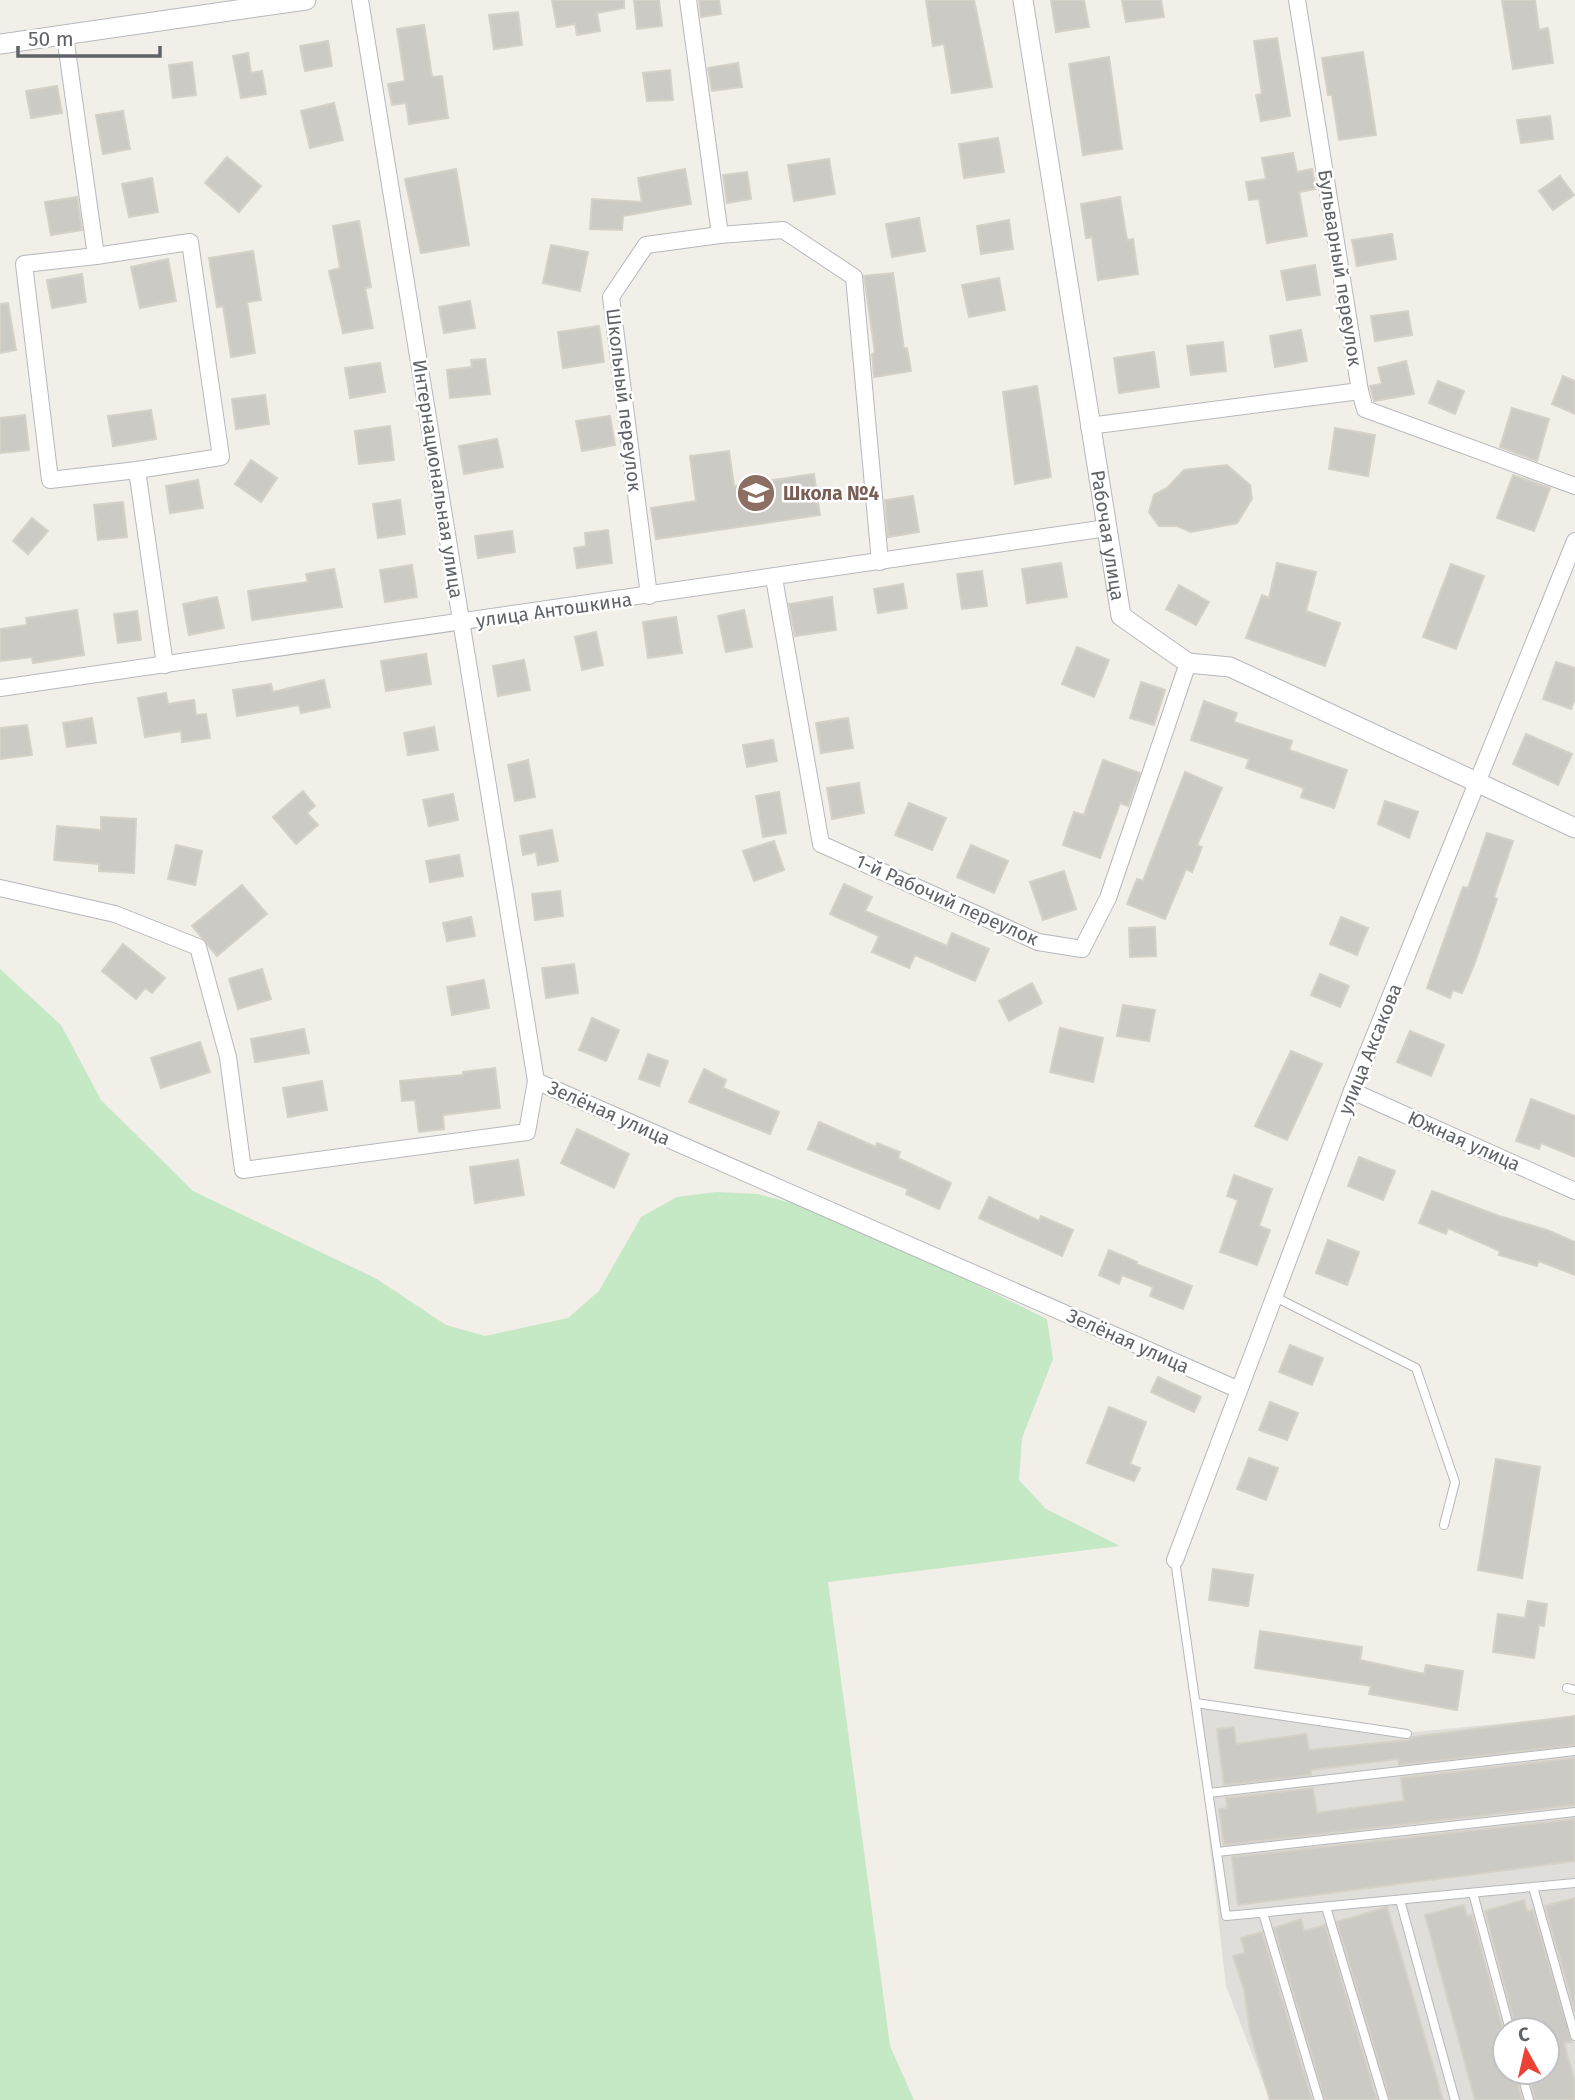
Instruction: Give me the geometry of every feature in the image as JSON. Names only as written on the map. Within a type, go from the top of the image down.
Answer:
[{"type":"street","points":[[0,44],[306,0]]},
{"type":"street","name":"Интернациональная улица","points":[[360,0],[536,1082]]},
{"type":"street","points":[[688,0],[720,236]]},
{"type":"street","name":"Рабочая улица","points":[[1023,0],[1121,616],[1188,663],[1230,667],[1575,828]]},
{"type":"street","name":"Бульварный переулок","points":[[1089,426],[1360,391],[1297,0]]},
{"type":"street","points":[[65,36],[96,256]]},
{"type":"street","name":"Школьный переулок","points":[[649,596],[611,297],[646,245],[783,230],[854,277],[880,562]]},
{"type":"street","points":[[190,242],[221,457],[50,480],[24,264],[96,256],[190,242]]},
{"type":"street","points":[[1360,391],[1366,409],[1575,486]]},
{"type":"street","points":[[137,470],[165,665]]},
{"type":"street","name":"улица Антошкина","points":[[0,688],[1107,528]]},
{"type":"street","name":"улица Аксакова","points":[[1175,1559],[1237,1389],[1275,1297],[1352,1091],[1575,541]]},
{"type":"street","name":"1-й Рабочий переулок","points":[[774,578],[821,844],[1038,942],[1082,949],[1108,898],[1188,663]]},
{"type":"street","name":"Зелёная улица","points":[[0,888],[114,914],[198,947],[228,1057],[243,1170],[527,1132],[536,1082],[1237,1389]]},
{"type":"street","name":"Южная улица","points":[[1352,1091],[1575,1191]]},
{"type":"lane","points":[[1275,1297],[1416,1368],[1455,1482],[1444,1525]]},
{"type":"lane","points":[[1175,1559],[1226,1916],[1575,1883]]},
{"type":"lane","points":[[1196,1703],[1407,1734]]},
{"type":"lane","points":[[1209,1793],[1575,1751]]},
{"type":"lane","points":[[1217,1852],[1575,1812]]},
{"type":"lane","points":[[1533,1887],[1575,2036]]},
{"type":"lane","points":[[1473,1893],[1506,2016]]},
{"type":"lane","points":[[1400,1900],[1455,2100]]},
{"type":"lane","points":[[1326,1907],[1384,2100]]},
{"type":"lane","points":[[1263,1913],[1318,2100]]},
{"type":"shaded area","points":[[1193,1698],[1415,1732],[1575,1716],[1575,2100],[1270,2100],[1226,1986]]},
{"type":"green space","points":[[0,969],[61,1025],[101,1100],[193,1191],[377,1279],[446,1325],[485,1336],[568,1318],[599,1291],[641,1217],[677,1197],[716,1192],[758,1194],[838,1216],[1047,1319],[1053,1359],[1022,1438],[1019,1480],[1046,1509],[1120,1546],[828,1582],[890,2046],[914,2100],[0,2100]]},
{"type":"building","points":[[552,0],[624,0],[624,8],[597,13],[600,31],[577,35],[575,24],[557,27]]},
{"type":"building","points":[[634,0],[659,0],[662,26],[637,29]]},
{"type":"building","points":[[699,0],[719,0],[721,14],[701,17]]},
{"type":"building","points":[[926,0],[974,0],[992,87],[952,93],[944,44],[933,46]]},
{"type":"building","points":[[1051,0],[1084,0],[1089,27],[1056,32]]},
{"type":"building","points":[[1122,0],[1161,0],[1164,17],[1126,22]]},
{"type":"building","points":[[1502,0],[1535,0],[1539,30],[1548,28],[1553,63],[1513,69]]},
{"type":"building","points":[[518,12],[522,45],[494,49],[489,15]]},
{"type":"building","points":[[424,25],[432,77],[442,76],[448,118],[409,124],[406,103],[392,105],[388,84],[405,81],[397,29]]},
{"type":"building","points":[[1277,38],[1290,116],[1261,121],[1256,95],[1262,94],[1254,41]]},
{"type":"building","points":[[328,41],[332,66],[305,71],[300,46]]},
{"type":"building","points":[[1363,52],[1376,135],[1339,140],[1332,95],[1328,95],[1322,58]]},
{"type":"building","points":[[248,53],[251,73],[262,71],[266,94],[241,98],[233,56]]},
{"type":"building","points":[[1109,57],[1122,149],[1083,155],[1069,64]]},
{"type":"building","points":[[192,62],[196,95],[173,98],[169,65]]},
{"type":"building","points":[[738,63],[742,87],[712,91],[708,68]]},
{"type":"building","points":[[670,70],[673,100],[647,101],[643,73]]},
{"type":"building","points":[[57,86],[62,113],[31,118],[26,91]]},
{"type":"building","points":[[334,103],[343,140],[310,148],[301,111]]},
{"type":"building","points":[[123,111],[130,149],[103,154],[96,115]]},
{"type":"building","points":[[1550,116],[1553,139],[1521,143],[1517,120]]},
{"type":"building","points":[[998,138],[1004,172],[964,178],[959,144]]},
{"type":"building","points":[[1293,153],[1297,172],[1312,169],[1316,189],[1299,192],[1307,236],[1267,243],[1259,199],[1249,200],[1246,182],[1266,179],[1262,158]]},
{"type":"building","points":[[227,157],[261,186],[239,212],[205,183]]},
{"type":"building","points":[[829,159],[835,194],[794,201],[788,165]]},
{"type":"building","points":[[456,169],[469,245],[421,253],[405,179]]},
{"type":"building","points":[[685,169],[691,204],[623,216],[622,230],[590,229],[592,199],[642,202],[638,178]]},
{"type":"building","points":[[747,172],[751,199],[727,203],[723,175]]},
{"type":"building","points":[[1560,176],[1574,195],[1553,210],[1539,191]]},
{"type":"building","points":[[152,178],[158,212],[129,217],[122,184]]},
{"type":"building","points":[[77,197],[82,230],[51,235],[45,202]]},
{"type":"building","points":[[1120,197],[1127,240],[1133,239],[1138,274],[1098,280],[1092,237],[1086,238],[1081,204]]},
{"type":"building","points":[[919,218],[925,251],[892,257],[886,224]]},
{"type":"building","points":[[1009,220],[1013,249],[981,254],[977,226]]},
{"type":"building","points":[[359,221],[371,287],[365,288],[373,328],[343,333],[329,271],[340,268],[333,226]]},
{"type":"building","points":[[1392,234],[1396,259],[1357,266],[1352,240]]},
{"type":"building","points":[[551,245],[588,252],[580,291],[543,283]]},
{"type":"building","points":[[253,251],[261,300],[247,302],[255,353],[231,357],[223,306],[217,307],[209,258]]},
{"type":"building","points":[[168,259],[176,301],[140,308],[131,267]]},
{"type":"building","points":[[1315,265],[1320,295],[1287,300],[1281,271]]},
{"type":"building","points":[[893,273],[904,349],[907,348],[911,371],[874,377],[872,354],[875,353],[864,276]]},
{"type":"building","points":[[82,274],[86,302],[52,308],[47,280]]},
{"type":"building","points":[[999,278],[1005,310],[969,317],[962,285]]},
{"type":"building","points":[[470,301],[475,328],[444,333],[439,307]]},
{"type":"building","points":[[8,303],[16,350],[0,353],[0,304]]},
{"type":"building","points":[[1408,311],[1412,335],[1375,341],[1371,316]]},
{"type":"building","points":[[599,326],[604,362],[563,368],[558,332]]},
{"type":"building","points":[[1301,330],[1307,361],[1275,367],[1270,336]]},
{"type":"building","points":[[1223,342],[1226,371],[1191,375],[1187,346]]},
{"type":"building","points":[[1154,352],[1159,387],[1119,393],[1114,358]]},
{"type":"building","points":[[485,359],[490,394],[450,398],[447,370],[472,367],[471,360]]},
{"type":"building","points":[[1406,361],[1414,394],[1374,401],[1370,386],[1382,384],[1378,368]]},
{"type":"building","points":[[380,363],[385,392],[350,398],[345,368]]},
{"type":"building","points":[[1563,376],[1575,381],[1575,414],[1552,404]]},
{"type":"building","points":[[1438,381],[1464,391],[1455,414],[1429,403]]},
{"type":"building","points":[[1037,386],[1051,477],[1015,484],[1003,392]]},
{"type":"building","points":[[265,395],[269,424],[236,429],[232,399]]},
{"type":"building","points":[[1512,408],[1549,419],[1537,461],[1500,447]]},
{"type":"building","points":[[151,410],[156,439],[113,446],[108,416]]},
{"type":"building","points":[[25,415],[29,450],[0,453],[0,418]]},
{"type":"building","points":[[610,416],[615,445],[582,451],[576,421]]},
{"type":"building","points":[[390,426],[394,460],[359,464],[355,431]]},
{"type":"building","points":[[1335,428],[1375,435],[1368,476],[1329,469]]},
{"type":"building","points":[[497,439],[503,467],[464,474],[459,446]]},
{"type":"building","name":"Школа №4","points":[[729,451],[734,486],[814,474],[820,515],[656,539],[651,508],[696,501],[690,456]]},
{"type":"building","points":[[251,460],[277,478],[261,502],[235,484]]},
{"type":"building","points":[[1227,465],[1250,485],[1252,499],[1237,523],[1191,532],[1177,526],[1159,526],[1149,512],[1154,495],[1167,488],[1184,470]]},
{"type":"building","points":[[1513,475],[1550,488],[1534,531],[1497,518]]},
{"type":"building","points":[[198,480],[203,508],[170,513],[166,486]]},
{"type":"building","points":[[913,496],[919,532],[888,537],[885,500]]},
{"type":"building","points":[[400,500],[405,534],[378,538],[373,504]]},
{"type":"building","points":[[123,502],[127,537],[98,540],[94,505]]},
{"type":"building","points":[[32,518],[48,531],[28,554],[13,541]]},
{"type":"building","points":[[608,530],[612,563],[577,568],[574,548],[586,546],[585,533]]},
{"type":"building","points":[[512,531],[515,552],[478,558],[475,536]]},
{"type":"building","points":[[1061,563],[1067,597],[1027,603],[1022,569]]},
{"type":"building","points":[[1277,563],[1316,572],[1306,611],[1340,623],[1325,666],[1246,638],[1262,595],[1269,598]]},
{"type":"building","points":[[1451,564],[1484,576],[1456,649],[1423,637]]},
{"type":"building","points":[[412,565],[417,597],[385,602],[380,570]]},
{"type":"building","points":[[334,569],[342,607],[252,620],[248,591],[308,582],[306,574]]},
{"type":"building","points":[[982,571],[987,606],[962,609],[957,574]]},
{"type":"building","points":[[903,584],[907,608],[878,613],[874,589]]},
{"type":"building","points":[[1179,585],[1209,602],[1196,625],[1166,609]]},
{"type":"building","points":[[217,597],[224,628],[189,635],[183,604]]},
{"type":"building","points":[[832,597],[836,630],[795,636],[789,604]]},
{"type":"building","points":[[77,610],[84,655],[33,663],[32,657],[0,661],[0,629],[27,625],[26,618]]},
{"type":"building","points":[[744,610],[752,647],[726,652],[718,616]]},
{"type":"building","points":[[137,611],[141,640],[118,643],[114,614]]},
{"type":"building","points":[[676,617],[682,653],[648,658],[643,622]]},
{"type":"building","points":[[596,632],[603,665],[582,670],[575,637]]},
{"type":"building","points":[[1077,647],[1109,660],[1094,697],[1062,684]]},
{"type":"building","points":[[426,654],[431,684],[386,691],[381,661]]},
{"type":"building","points":[[524,660],[530,690],[498,696],[493,666]]},
{"type":"building","points":[[1556,662],[1575,668],[1575,698],[1571,709],[1543,699]]},
{"type":"building","points":[[324,680],[330,707],[301,713],[299,705],[237,716],[233,690],[271,684],[273,692]]},
{"type":"building","points":[[1141,682],[1165,690],[1154,725],[1130,718]]},
{"type":"building","points":[[166,693],[168,704],[194,700],[196,715],[206,714],[210,738],[182,742],[181,731],[145,737],[138,698]]},
{"type":"building","points":[[1204,701],[1237,713],[1234,722],[1292,741],[1289,750],[1347,770],[1334,808],[1301,797],[1304,788],[1246,768],[1249,759],[1191,740]]},
{"type":"building","points":[[92,718],[96,743],[67,747],[63,723]]},
{"type":"building","points":[[848,718],[853,748],[821,753],[816,723]]},
{"type":"building","points":[[27,725],[32,755],[0,759],[0,728]]},
{"type":"building","points":[[434,727],[438,750],[408,755],[404,733]]},
{"type":"building","points":[[1526,734],[1572,754],[1558,785],[1513,764]]},
{"type":"building","points":[[773,740],[777,761],[747,767],[743,745]]},
{"type":"building","points":[[528,760],[535,797],[515,801],[508,765]]},
{"type":"building","points":[[1103,760],[1140,773],[1128,806],[1120,803],[1100,858],[1063,845],[1074,812],[1084,815]]},
{"type":"building","points":[[1185,772],[1222,788],[1197,845],[1202,847],[1192,872],[1186,869],[1165,919],[1127,904],[1137,879],[1143,881]]},
{"type":"building","points":[[859,783],[864,813],[832,819],[827,788]]},
{"type":"building","points":[[303,791],[315,806],[307,813],[318,825],[296,844],[273,817]]},
{"type":"building","points":[[779,792],[786,833],[763,837],[756,796]]},
{"type":"building","points":[[453,794],[458,820],[429,826],[423,800]]},
{"type":"building","points":[[1385,801],[1418,812],[1409,838],[1378,824]]},
{"type":"building","points":[[909,803],[946,818],[932,850],[895,835]]},
{"type":"building","points":[[101,817],[136,819],[134,873],[99,871],[99,864],[54,860],[57,826],[101,830]]},
{"type":"building","points":[[552,830],[558,861],[538,865],[536,852],[523,855],[520,836]]},
{"type":"building","points":[[1487,833],[1513,841],[1494,897],[1497,899],[1474,965],[1462,993],[1453,990],[1450,998],[1427,988],[1463,887],[1468,888]]},
{"type":"building","points":[[774,841],[784,870],[754,881],[743,851]]},
{"type":"building","points":[[176,845],[202,851],[195,885],[168,879]]},
{"type":"building","points":[[971,845],[1008,861],[994,893],[957,877]]},
{"type":"building","points":[[459,855],[463,876],[430,882],[426,861]]},
{"type":"building","points":[[1064,871],[1076,909],[1043,920],[1030,882]]},
{"type":"building","points":[[844,884],[872,897],[865,911],[947,946],[952,933],[989,949],[975,981],[915,955],[909,968],[872,952],[879,936],[830,914]]},
{"type":"building","points":[[242,885],[267,914],[217,956],[192,926]]},
{"type":"building","points":[[560,891],[563,916],[535,920],[532,894]]},
{"type":"building","points":[[471,917],[475,936],[447,941],[443,923]]},
{"type":"building","points":[[1341,917],[1368,928],[1357,955],[1330,944]]},
{"type":"building","points":[[1155,927],[1156,956],[1130,957],[1129,928]]},
{"type":"building","points":[[123,944],[165,978],[152,993],[145,988],[136,999],[102,971]]},
{"type":"building","points":[[574,964],[578,993],[546,998],[542,968]]},
{"type":"building","points":[[262,969],[271,999],[238,1009],[229,979]]},
{"type":"building","points":[[1320,974],[1349,986],[1340,1007],[1311,995]]},
{"type":"building","points":[[484,980],[489,1008],[452,1015],[447,987]]},
{"type":"building","points":[[1032,983],[1042,1003],[1009,1021],[999,1001]]},
{"type":"building","points":[[1123,1005],[1155,1010],[1149,1041],[1117,1036]]},
{"type":"building","points":[[592,1018],[619,1030],[606,1061],[579,1050]]},
{"type":"building","points":[[1060,1028],[1103,1038],[1093,1082],[1050,1072]]},
{"type":"building","points":[[304,1029],[309,1053],[255,1062],[251,1039]]},
{"type":"building","points":[[1410,1031],[1444,1045],[1431,1076],[1397,1062]]},
{"type":"building","points":[[200,1042],[210,1072],[161,1088],[151,1058]]},
{"type":"building","points":[[1291,1051],[1322,1064],[1287,1140],[1255,1126]]},
{"type":"building","points":[[648,1054],[668,1061],[659,1086],[639,1079]]},
{"type":"building","points":[[495,1068],[500,1108],[443,1115],[444,1129],[419,1132],[415,1100],[402,1101],[400,1081],[463,1075],[463,1072]]},
{"type":"building","points":[[704,1069],[726,1080],[723,1088],[779,1112],[770,1134],[689,1102]]},
{"type":"building","points":[[322,1081],[327,1110],[288,1117],[283,1088]]},
{"type":"building","points":[[1531,1099],[1575,1116],[1575,1157],[1541,1143],[1539,1149],[1516,1141]]},
{"type":"building","points":[[819,1122],[876,1147],[877,1143],[900,1152],[898,1158],[951,1183],[939,1209],[906,1194],[908,1189],[808,1149]]},
{"type":"building","points":[[577,1129],[629,1154],[614,1188],[561,1163]]},
{"type":"building","points":[[1359,1157],[1395,1171],[1383,1200],[1348,1186]]},
{"type":"building","points":[[518,1160],[524,1195],[475,1203],[470,1167]]},
{"type":"building","points":[[1234,1175],[1272,1189],[1259,1226],[1270,1230],[1257,1265],[1220,1252],[1238,1200],[1227,1196]]},
{"type":"building","points":[[1432,1191],[1575,1242],[1575,1275],[1539,1261],[1537,1266],[1499,1255],[1500,1251],[1448,1228],[1446,1234],[1419,1223]]},
{"type":"building","points":[[989,1197],[1039,1221],[1041,1216],[1073,1230],[1062,1256],[979,1218]]},
{"type":"building","points":[[1328,1240],[1359,1252],[1347,1285],[1316,1273]]},
{"type":"building","points":[[1109,1250],[1137,1262],[1136,1264],[1192,1286],[1183,1309],[1150,1296],[1153,1287],[1122,1275],[1119,1284],[1099,1275]]},
{"type":"building","points":[[1290,1345],[1323,1358],[1312,1385],[1279,1372]]},
{"type":"building","points":[[1158,1377],[1201,1397],[1194,1412],[1151,1392]]},
{"type":"building","points":[[1270,1402],[1298,1413],[1287,1440],[1259,1430]]},
{"type":"building","points":[[1109,1407],[1146,1422],[1130,1464],[1140,1468],[1134,1481],[1087,1463]]},
{"type":"building","points":[[1249,1458],[1278,1468],[1266,1500],[1237,1489]]},
{"type":"building","points":[[1496,1459],[1540,1467],[1522,1578],[1478,1570]]},
{"type":"building","points":[[1213,1569],[1253,1575],[1248,1606],[1209,1600]]},
{"type":"building","points":[[1528,1601],[1547,1604],[1544,1626],[1539,1625],[1534,1658],[1493,1652],[1498,1614],[1525,1618]]},
{"type":"building","points":[[1260,1631],[1362,1647],[1360,1660],[1424,1674],[1426,1665],[1463,1671],[1457,1710],[1369,1694],[1371,1686],[1255,1668]]},
{"type":"building","points":[[1575,1716],[1575,1745],[1399,1765],[1398,1759],[1311,1770],[1311,1775],[1224,1785],[1217,1729],[1234,1727],[1236,1744],[1306,1734],[1309,1750],[1409,1740],[1413,1737]]},
{"type":"building","points":[[1575,1758],[1575,1805],[1224,1845],[1219,1809],[1227,1808],[1226,1798],[1313,1788],[1317,1813],[1404,1801],[1401,1778]]},
{"type":"building","points":[[1575,1819],[1575,1861],[1238,1905],[1232,1857]]},
{"type":"building","points":[[1575,1898],[1575,2012],[1545,1906]]},
{"type":"building","points":[[1524,1900],[1527,1911],[1533,1910],[1572,2042],[1564,2043],[1575,2082],[1575,2100],[1535,2100],[1532,2086],[1561,2086],[1561,2016],[1512,2016],[1485,1911]]},
{"type":"building","points":[[1464,1905],[1467,1916],[1472,1915],[1499,2016],[1491,2016],[1491,2086],[1518,2086],[1522,2100],[1475,2100],[1425,1915]]},
{"type":"building","points":[[1387,1907],[1443,2100],[1390,2100],[1337,1922]]},
{"type":"building","points":[[1301,1919],[1304,1931],[1325,1925],[1377,2100],[1325,2100],[1274,1928]]},
{"type":"building","points":[[1262,1932],[1312,2100],[1270,2100],[1260,2067],[1250,2031],[1244,1989],[1233,1956],[1245,1953],[1241,1938]]},
{"type":"place","name":"Школа №4","points":[[756,493]]}]
